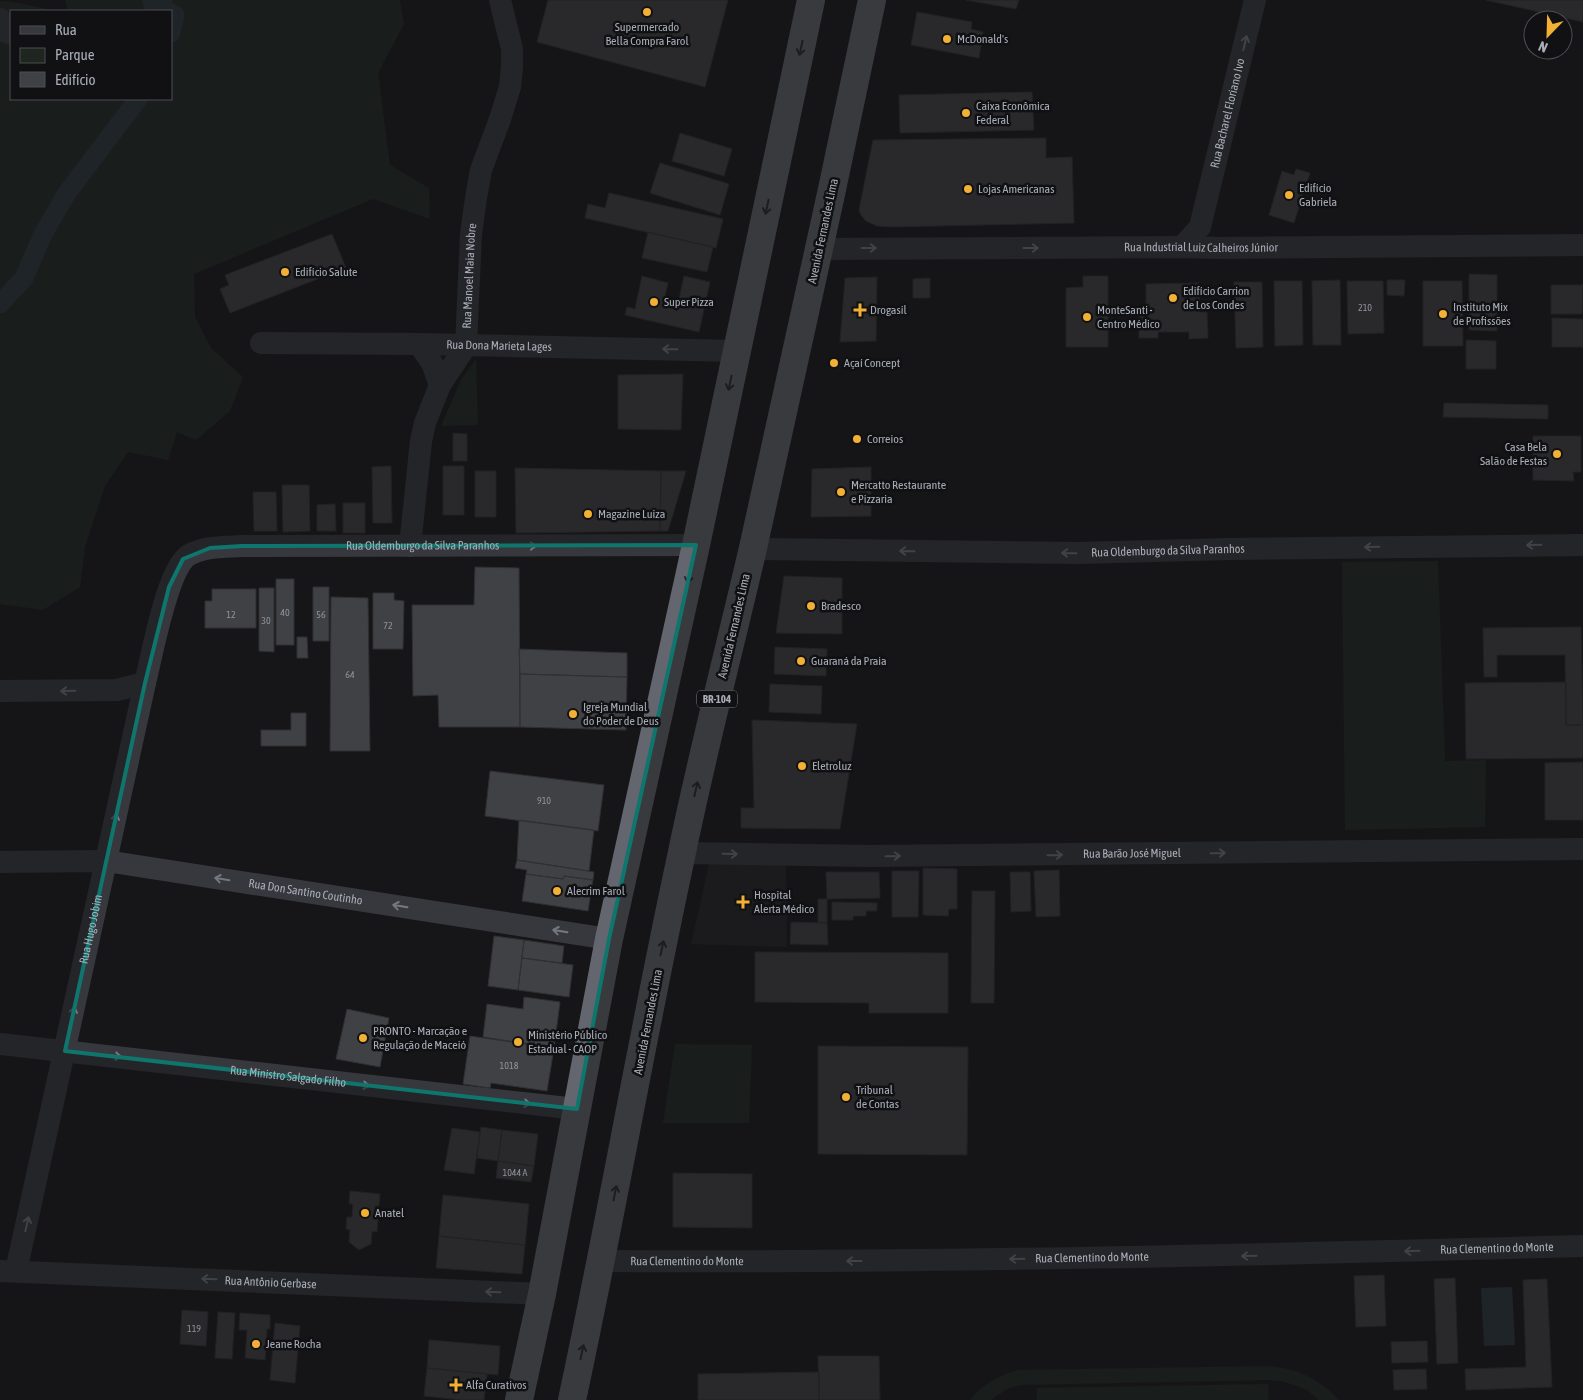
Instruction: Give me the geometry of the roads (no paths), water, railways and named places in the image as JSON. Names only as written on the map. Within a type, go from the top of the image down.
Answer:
[{"type":"highway","points":[[518,1400],[542,1294],[608,939],[696,546],[811,0]]},
{"type":"highway","name":"Avenida Fernandes Lima","points":[[572,1400],[681,853],[820,248],[872,0]]},
{"type":"street","name":"Rua Manoel Maia Nobre","points":[[410,546],[421,441],[425,423],[440,386],[466,346],[471,234],[476,198],[481,170],[510,87],[512,49],[500,0]]},
{"type":"street","name":"Rua Bacharel Floriano Ivo","points":[[1182,247],[1200,227],[1255,0]]},
{"type":"street","points":[[0,19],[3,31],[10,34]]},
{"type":"street","points":[[1200,227],[1220,248]]},
{"type":"street","name":"Rua Industrial Luiz Calheiros Júnior","points":[[820,248],[1220,248],[1583,245]]},
{"type":"street","name":"Rua Dona Marieta Lages","points":[[261,343],[419,344],[737,351]]},
{"type":"street","points":[[419,344],[432,364],[440,386]]},
{"type":"street","name":"Rua Oldemburgo da Silva Paranhos","points":[[752,549],[1078,553],[1583,545]]},
{"type":"street","name":"Rua Oldemburgo da Silva Paranhos","points":[[169,587],[183,559],[197,551],[210,548],[696,546]]},
{"type":"street","name":"Rua Hugo Jobim","points":[[8,1271],[65,1051],[145,683],[169,587]]},
{"type":"street","points":[[0,692],[117,690],[145,683]]},
{"type":"street","points":[[117,690],[140,706]]},
{"type":"street","name":"Rua Barão José Miguel","points":[[681,853],[870,856],[1583,849]]},
{"type":"street","name":"Rua Don Santino Coutinho","points":[[0,862],[106,861],[608,939]]},
{"type":"street","name":"Rua Ministro Salgado Filho","points":[[0,1044],[577,1109]]},
{"type":"street","name":"Rua Clementino do Monte","points":[[601,1261],[905,1261],[1208,1256],[1583,1246]]},
{"type":"street","name":"Rua Antônio Gerbase","points":[[8,1271],[542,1294]]},
{"type":"waterway","points":[[172,14],[175,15],[172,28]]},
{"type":"waterway","points":[[0,304],[24,278],[43,234],[67,193],[137,100]]},
{"type":"place","name":"Supermercado Bella Compra Farol","points":[[647,12]]},
{"type":"place","name":"McDonald's","points":[[947,39]]},
{"type":"place","name":"Caixa Econômica Federal","points":[[966,113]]},
{"type":"place","name":"Lojas Americanas","points":[[968,189]]},
{"type":"place","name":"Edifício Gabriela","points":[[1289,195]]},
{"type":"place","name":"Edifício Salute","points":[[285,272]]},
{"type":"place","name":"Edifício Carrion de Los Condes","points":[[1173,298]]},
{"type":"place","name":"Super Pizza","points":[[654,302]]},
{"type":"place","name":"Drogasil","points":[[860,310]]},
{"type":"place","name":"Instituto Mix de Profissões","points":[[1443,314]]},
{"type":"place","name":"MonteSanti - Centro Médico","points":[[1087,317]]},
{"type":"place","name":"Açaí Concept","points":[[834,363]]},
{"type":"place","name":"Correios","points":[[857,439]]},
{"type":"place","name":"Casa Bela Salão de Festas","points":[[1557,454]]},
{"type":"place","name":"Mercatto Restaurante e Pizzaria","points":[[841,492]]},
{"type":"place","name":"Magazine Luiza","points":[[588,514]]},
{"type":"place","name":"Bradesco","points":[[811,606]]},
{"type":"place","name":"Guaraná da Praia","points":[[801,661]]},
{"type":"place","name":"Igreja Mundial do Poder de Deus","points":[[573,714]]},
{"type":"place","name":"Eletroluz","points":[[802,766]]},
{"type":"place","name":"Alecrim Farol","points":[[557,891]]},
{"type":"place","name":"Hospital Alerta Médico","points":[[743,902]]},
{"type":"place","name":"PRONTO - Marcação e Regulação de Maceió","points":[[363,1038]]},
{"type":"place","name":"Ministério Público Estadual - CAOP","points":[[518,1042]]},
{"type":"place","name":"Tribunal de Contas","points":[[846,1097]]},
{"type":"place","name":"Anatel","points":[[365,1213]]},
{"type":"place","name":"Jeane Rocha","points":[[256,1344]]},
{"type":"place","name":"Alfa Curativos","points":[[456,1385]]}]
